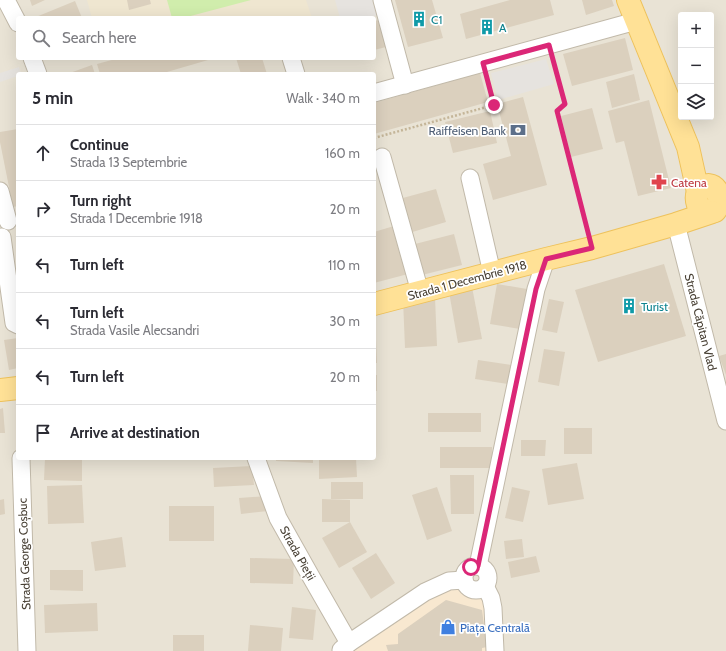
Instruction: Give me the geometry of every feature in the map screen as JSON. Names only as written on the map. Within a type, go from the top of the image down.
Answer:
[{"type":"main road","points":[[628,0],[688,148],[710,190],[696,200],[703,211],[718,211]]},
{"type":"main road","name":"Strada 1 Decembrie 1918","points":[[653,231],[710,190]]},
{"type":"main road","name":"Strada 1 Decembrie 1918","points":[[376,303],[592,248],[718,211]]},
{"type":"main road","points":[[0,390],[16,388]]},
{"type":"street","points":[[6,0],[16,19]]},
{"type":"street","points":[[382,0],[405,85]]},
{"type":"street","points":[[376,92],[636,21]]},
{"type":"street","points":[[33,60],[37,72]]},
{"type":"street","points":[[292,60],[295,72]]},
{"type":"street","points":[[382,157],[420,292]]},
{"type":"street","points":[[470,178],[492,273]]},
{"type":"street","points":[[0,191],[13,220],[1,238],[14,323],[16,324]]},
{"type":"street","name":"Strada Căpitan Vlad","points":[[676,224],[726,421]]},
{"type":"street","points":[[478,566],[536,289],[546,259]]},
{"type":"street","name":"Strada George Coșbuc","points":[[22,460],[27,651]]},
{"type":"street","name":"Strada Pieții","points":[[257,460],[278,518],[310,576],[345,647]]},
{"type":"street","points":[[478,566],[485,570],[488,578],[485,586],[476,590],[466,585],[464,576],[468,569],[478,566]]},
{"type":"street","points":[[345,647],[426,592],[449,581],[464,580]]},
{"type":"street","points":[[485,586],[491,598],[493,608],[495,651]]},
{"type":"path","points":[[549,45],[565,104],[557,111],[592,248]]},
{"type":"path","points":[[376,137],[494,105],[483,63]]},
{"type":"shaded area","points":[[0,0],[726,0],[726,651],[0,651]]},
{"type":"shaded area","points":[[87,0],[306,0],[311,16],[91,16]]},
{"type":"shaded area","points":[[335,0],[375,0],[378,15],[339,16]]},
{"type":"shaded area","points":[[546,59],[554,84],[498,100],[491,73]]},
{"type":"shaded area","points":[[19,67],[20,72],[16,72],[16,77],[0,82],[0,73]]},
{"type":"shaded area","name":"Piața Centrală","points":[[466,585],[476,590],[481,589],[495,651],[340,651],[425,592]]},
{"type":"green space","points":[[167,0],[251,0],[191,16],[171,16]]},
{"type":"building","points":[[30,0],[45,0],[32,6]]},
{"type":"building","points":[[127,0],[150,0],[151,4],[129,10]]},
{"type":"building","name":"C1","points":[[395,0],[432,0],[443,38],[408,47]]},
{"type":"building","name":"A","points":[[510,0],[550,0],[554,15],[466,39],[460,14]]},
{"type":"building","points":[[582,0],[612,0],[614,6],[586,15]]},
{"type":"building","points":[[75,1],[81,16],[38,16]]},
{"type":"building","points":[[379,20],[386,47],[376,50],[376,21]]},
{"type":"building","points":[[625,38],[633,70],[572,86],[563,54]]},
{"type":"building","points":[[112,60],[208,60],[167,72],[99,72],[97,64]]},
{"type":"building","points":[[237,60],[263,60],[266,72],[240,72]]},
{"type":"building","points":[[92,65],[94,72],[73,72]]},
{"type":"building","points":[[480,73],[488,102],[376,133],[376,102]]},
{"type":"building","points":[[634,74],[640,100],[612,108],[606,82]]},
{"type":"building","name":"Raiffeisen Bank","points":[[523,97],[547,185],[493,200],[483,164],[511,156],[497,104]]},
{"type":"building","points":[[649,100],[671,188],[638,196],[624,141],[616,143],[608,111]]},
{"type":"building","points":[[592,108],[603,149],[571,157],[561,116]]},
{"type":"building","points":[[490,111],[497,143],[453,153],[445,122]]},
{"type":"building","points":[[16,129],[16,206],[13,207],[0,142],[0,132]]},
{"type":"building","points":[[436,189],[446,222],[409,233],[399,199]]},
{"type":"building","points":[[394,226],[408,274],[376,282],[376,231]]},
{"type":"building","points":[[454,234],[462,265],[422,275],[415,244]]},
{"type":"building","name":"Turist","points":[[664,264],[686,336],[598,362],[575,290]]},
{"type":"building","points":[[497,284],[527,289],[520,329],[490,324]]},
{"type":"building","points":[[472,287],[482,339],[458,343],[449,292]]},
{"type":"building","points":[[435,297],[437,346],[405,348],[403,299]]},
{"type":"building","points":[[549,299],[564,302],[557,333],[542,330]]},
{"type":"building","points":[[16,338],[16,368],[9,370],[4,340]]},
{"type":"building","points":[[376,340],[377,363],[376,363]]},
{"type":"building","points":[[544,349],[565,352],[559,386],[538,382]]},
{"type":"building","points":[[726,354],[726,375],[719,356]]},
{"type":"building","points":[[478,360],[511,365],[508,384],[475,379]]},
{"type":"building","points":[[376,375],[377,375],[376,391]]},
{"type":"building","points":[[3,408],[5,433],[0,433],[0,409]]},
{"type":"building","points":[[428,413],[481,413],[481,432],[428,432]]},
{"type":"building","points":[[564,428],[592,428],[592,454],[564,454]]},
{"type":"building","points":[[521,440],[546,440],[545,456],[521,456]]},
{"type":"building","points":[[440,447],[492,447],[492,468],[440,468]]},
{"type":"building","points":[[45,460],[82,460],[82,481],[44,480]]},
{"type":"building","points":[[313,460],[313,463],[276,461]]},
{"type":"building","points":[[319,460],[356,460],[357,477],[319,479]]},
{"type":"building","points":[[577,463],[584,499],[548,505],[542,469]]},
{"type":"building","points":[[252,466],[254,485],[214,487],[213,468]]},
{"type":"building","points":[[450,475],[474,475],[474,514],[451,514]]},
{"type":"building","points":[[331,482],[363,482],[363,499],[331,499]]},
{"type":"building","points":[[82,485],[84,523],[48,524],[47,486]]},
{"type":"building","points":[[437,487],[452,531],[427,540],[412,495]]},
{"type":"building","points":[[512,487],[530,491],[523,522],[505,518]]},
{"type":"building","points":[[267,496],[268,511],[241,514],[239,498]]},
{"type":"building","points":[[4,499],[5,514],[0,515],[0,500]]},
{"type":"building","points":[[322,499],[350,500],[350,522],[322,522]]},
{"type":"building","points":[[169,506],[214,506],[214,541],[169,541]]},
{"type":"building","points":[[350,522],[367,552],[339,568],[322,538]]},
{"type":"building","points":[[122,537],[126,567],[95,571],[91,542]]},
{"type":"building","points":[[522,539],[524,557],[506,559],[504,541]]},
{"type":"building","points":[[376,553],[395,583],[371,599],[352,568]]},
{"type":"building","points":[[536,556],[540,572],[511,578],[508,562]]},
{"type":"building","points":[[250,558],[294,559],[293,584],[250,583]]},
{"type":"building","points":[[50,570],[83,570],[83,591],[50,590]]},
{"type":"building","name":"Piața Centrală","points":[[446,600],[482,610],[487,647],[482,648],[482,651],[388,651],[386,645],[398,644],[398,634]]},
{"type":"building","points":[[97,603],[98,631],[45,633],[44,605]]},
{"type":"building","points":[[292,607],[316,610],[313,640],[289,638]]},
{"type":"building","points":[[250,625],[283,628],[281,651],[248,651]]},
{"type":"building","points":[[173,635],[204,635],[204,651],[173,651]]},
{"type":"place","name":"C1","points":[[419,19]]},
{"type":"place","name":"A","points":[[487,27]]},
{"type":"place","name":"Raiffeisen Bank","points":[[518,130]]},
{"type":"place","name":"Catena","points":[[659,182]]},
{"type":"place","name":"Turist","points":[[629,306]]},
{"type":"place","name":"Piața Centrală","points":[[448,627]]},
{"type":"route","points":[[471,567],[478,566],[536,289],[546,259],[592,248],[557,111],[565,104],[549,45],[483,63],[494,105]]}]
